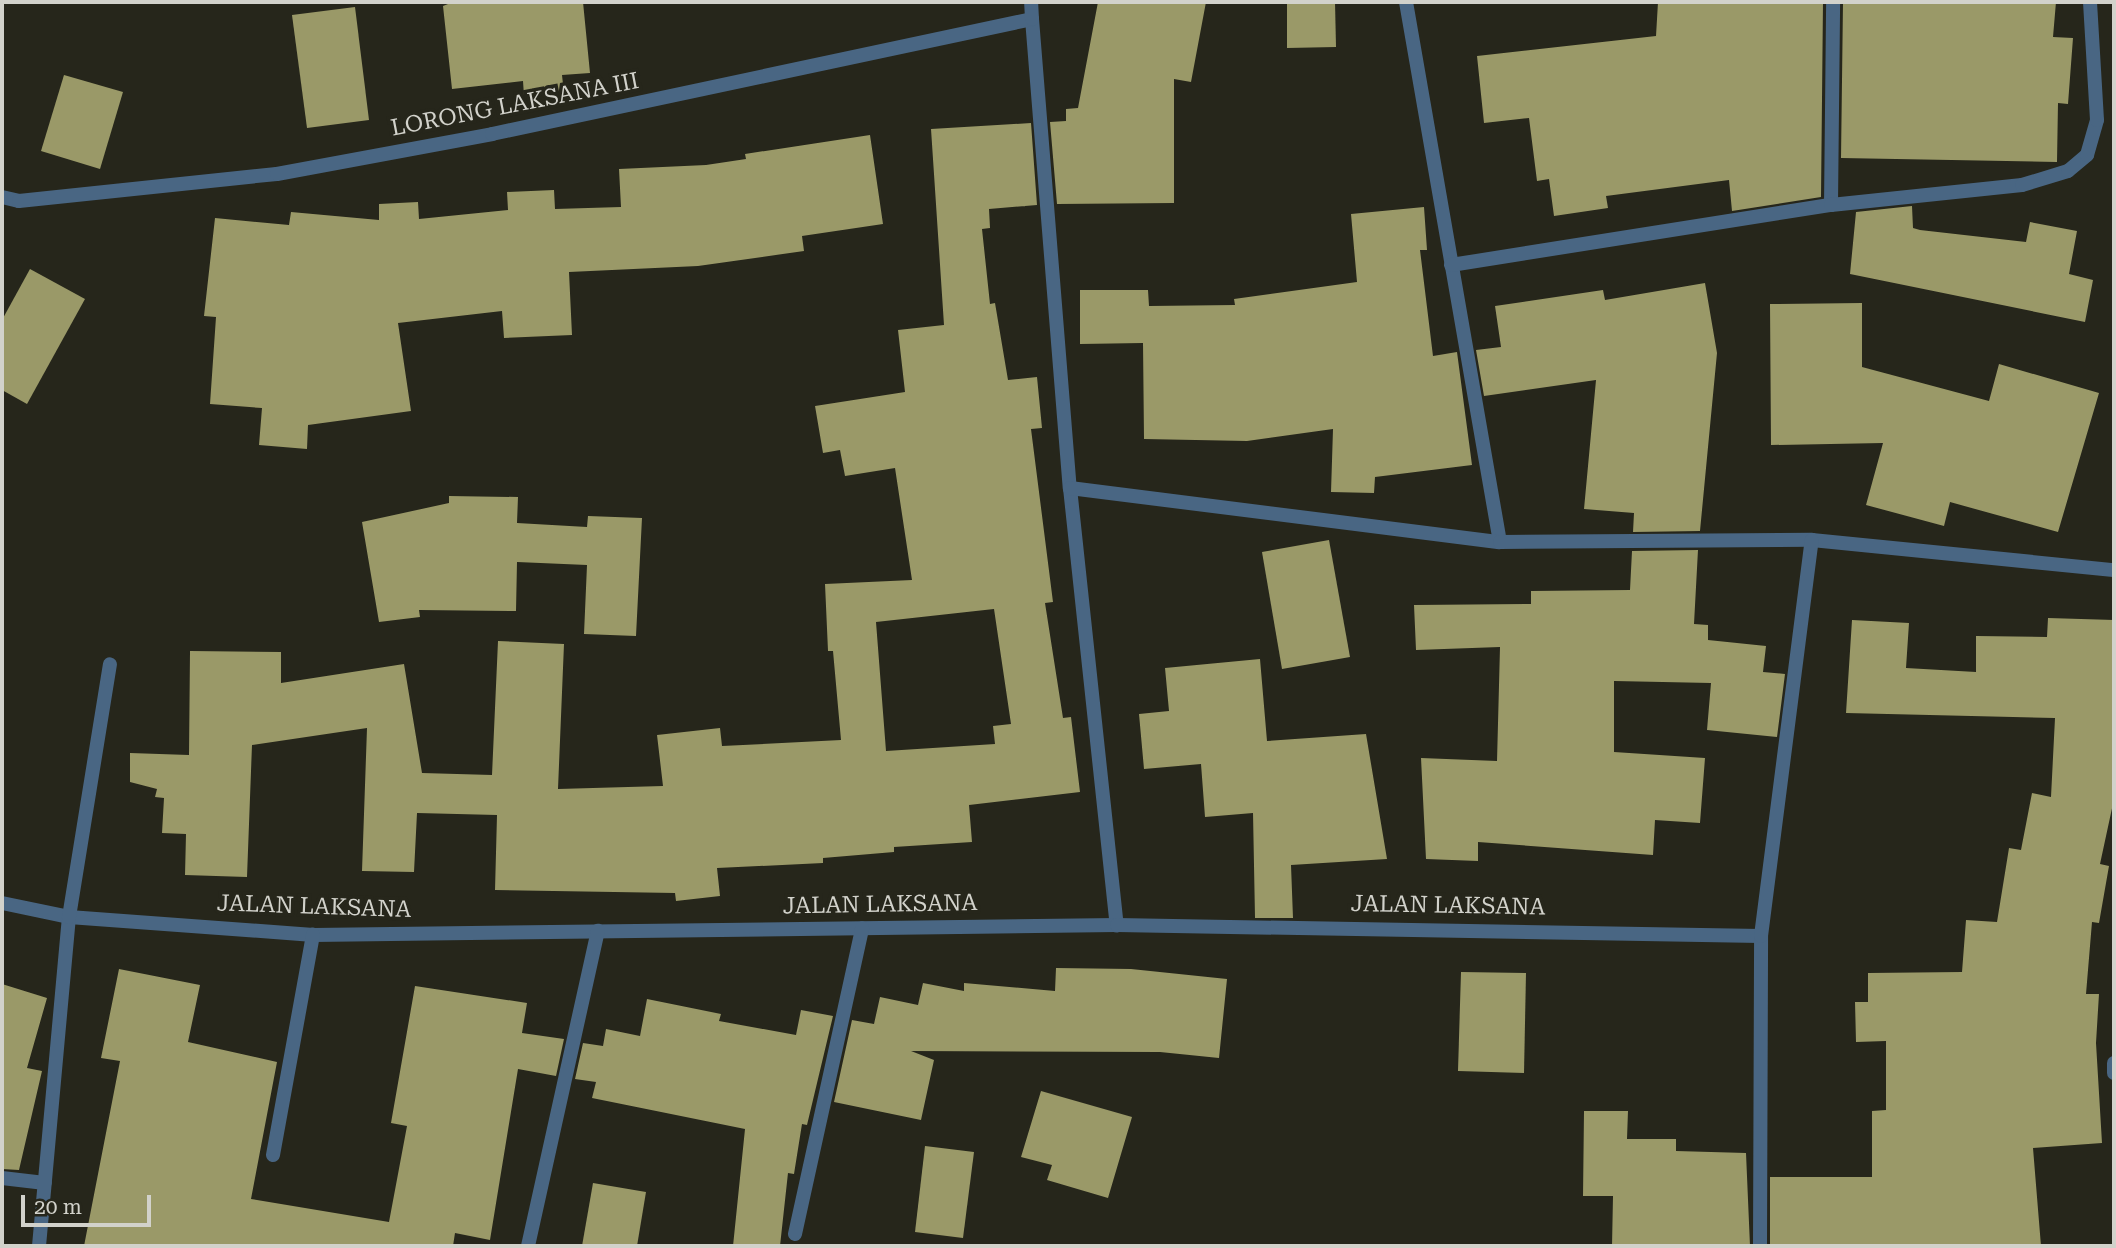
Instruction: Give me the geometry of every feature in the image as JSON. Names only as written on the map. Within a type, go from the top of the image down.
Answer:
[{"type":"street","points":[[1031,2],[1070,488],[1117,925]]},
{"type":"street","points":[[1406,2],[1500,542]]},
{"type":"street","points":[[1831,205],[1833,2]]},
{"type":"street","points":[[1451,265],[1831,205],[2022,185],[2068,171],[2087,155],[2096,120],[2090,2]]},
{"type":"street","name":"LORONG LAKSANA III","points":[[2,197],[19,201],[277,174],[492,134],[1032,19]]},
{"type":"street","points":[[1070,488],[1500,542],[1812,540],[2114,570]]},
{"type":"street","points":[[1760,1246],[1761,936],[1812,540]]},
{"type":"street","points":[[39,1246],[69,917],[110,664]]},
{"type":"street","name":"JALAN LAKSANA","points":[[2,903],[69,917],[313,935],[1117,925],[1761,936]]},
{"type":"street","points":[[795,1234],[862,928]]},
{"type":"street","points":[[528,1246],[598,931]]},
{"type":"street","points":[[273,1155],[313,935]]},
{"type":"street","points":[[2114,1063],[2114,1073]]},
{"type":"street","points":[[2,1178],[46,1183]]},
{"type":"building","points":[[453,2],[583,2],[590,73],[562,75],[564,93],[524,96],[523,81],[452,89],[443,6]]},
{"type":"building","points":[[1098,2],[1206,2],[1191,82],[1174,79],[1174,203],[1057,204],[1050,122],[1066,121],[1066,109],[1078,108]]},
{"type":"building","points":[[1287,2],[1335,2],[1336,47],[1287,48]]},
{"type":"building","points":[[1658,2],[1823,2],[1821,197],[1732,211],[1729,180],[1606,196],[1608,208],[1554,216],[1549,179],[1537,181],[1529,118],[1484,123],[1477,56],[1656,36]]},
{"type":"building","points":[[1843,2],[2056,2],[2053,37],[2073,38],[2068,104],[2058,103],[2057,162],[1841,158]]},
{"type":"building","points":[[355,7],[369,120],[307,128],[292,15]]},
{"type":"building","points":[[64,75],[123,92],[100,169],[41,151]]},
{"type":"building","points":[[1031,123],[1037,205],[989,209],[990,228],[982,229],[990,304],[995,303],[1008,380],[1037,377],[1042,428],[1031,429],[1053,602],[1045,603],[1063,718],[1071,717],[1080,792],[969,805],[972,842],[894,847],[894,852],[823,858],[823,863],[717,868],[720,896],[676,901],[675,893],[495,890],[497,815],[417,813],[414,872],[362,871],[367,728],[252,745],[247,877],[185,875],[186,834],[162,833],[164,798],[155,797],[157,789],[130,782],[130,753],[189,755],[190,651],[281,652],[281,683],[404,664],[422,773],[492,775],[498,641],[564,644],[558,789],[663,786],[657,735],[720,728],[722,746],[841,740],[833,651],[828,651],[825,584],[912,580],[895,468],[845,476],[840,450],[823,453],[815,406],[905,392],[898,330],[944,325],[931,129]],"holes":[[[994,609],[1011,724],[993,726],[995,744],[886,751],[876,622]]]},
{"type":"building","points":[[870,135],[883,224],[802,236],[804,251],[698,266],[569,272],[572,335],[504,338],[502,311],[398,323],[411,411],[308,425],[307,449],[259,445],[262,408],[210,404],[216,317],[204,316],[215,218],[289,225],[291,212],[379,220],[379,204],[418,202],[419,219],[508,210],[507,192],[554,190],[555,209],[621,207],[619,169],[706,165],[746,159],[745,154]]},
{"type":"building","points":[[1912,206],[1913,228],[1920,230],[2026,242],[2030,222],[2077,231],[2069,274],[2093,280],[2085,322],[1850,274],[1856,212]]},
{"type":"building","points":[[1424,207],[1427,250],[1420,250],[1433,356],[1457,352],[1472,465],[1375,477],[1374,493],[1331,492],[1333,429],[1247,441],[1144,439],[1143,343],[1080,344],[1080,290],[1148,290],[1149,306],[1235,305],[1234,299],[1357,282],[1351,214]]},
{"type":"building","points":[[30,269],[85,299],[27,404],[2,390],[2,320]]},
{"type":"building","points":[[1705,283],[1717,353],[1700,531],[1633,532],[1634,513],[1584,509],[1596,380],[1484,396],[1476,350],[1501,347],[1495,306],[1603,290],[1605,300]]},
{"type":"building","points":[[1862,303],[1862,367],[1989,401],[1999,364],[2099,393],[2058,532],[1950,502],[1944,526],[1866,505],[1883,443],[1771,445],[1770,304]]},
{"type":"building","points":[[449,496],[518,497],[517,523],[587,527],[588,516],[642,518],[636,636],[584,634],[587,565],[517,562],[516,611],[419,610],[420,617],[379,622],[362,522],[449,503]]},
{"type":"building","points":[[1329,540],[1350,657],[1282,669],[1262,552]]},
{"type":"building","points":[[1698,550],[1694,624],[1708,625],[1708,640],[1766,646],[1763,672],[1785,674],[1777,737],[1707,730],[1711,683],[1614,681],[1614,752],[1705,758],[1700,823],[1655,820],[1653,855],[1478,842],[1478,861],[1426,859],[1421,758],[1497,761],[1500,647],[1416,650],[1414,605],[1531,604],[1531,591],[1630,590],[1632,551]]},
{"type":"building","points":[[2048,618],[2114,620],[2114,799],[2100,864],[2109,866],[2099,923],[2092,922],[2086,994],[2099,994],[2096,1043],[2102,1143],[2033,1148],[2041,1246],[1770,1246],[1770,1177],[1872,1177],[1872,1111],[1886,1110],[1886,1041],[1856,1042],[1855,1002],[1868,1002],[1868,973],[1962,972],[1966,920],[1997,922],[2009,848],[2021,850],[2032,793],[2051,797],[2055,718],[1846,713],[1852,620],[1909,623],[1906,668],[1976,672],[1976,636],[2047,637]]},
{"type":"building","points":[[1260,659],[1267,741],[1366,734],[1387,859],[1291,865],[1293,918],[1255,918],[1253,813],[1205,817],[1201,764],[1144,769],[1139,714],[1169,711],[1165,668]]},
{"type":"building","points":[[1056,968],[1131,969],[1227,979],[1219,1058],[1160,1052],[911,1051],[934,1060],[921,1120],[834,1102],[852,1020],[874,1024],[880,997],[918,1005],[923,983],[964,991],[964,983],[1055,991]]},
{"type":"building","points":[[119,969],[200,985],[188,1042],[277,1062],[251,1199],[389,1222],[407,1126],[391,1123],[415,986],[527,1003],[522,1033],[564,1039],[556,1076],[518,1069],[490,1240],[455,1233],[453,1246],[84,1246],[120,1061],[101,1058]]},
{"type":"building","points":[[1461,972],[1526,973],[1524,1073],[1458,1071]]},
{"type":"building","points":[[2,984],[47,998],[27,1068],[42,1071],[19,1170],[2,1169]]},
{"type":"building","points":[[647,999],[721,1014],[719,1021],[796,1035],[801,1010],[833,1016],[807,1125],[802,1124],[794,1174],[788,1173],[780,1246],[733,1246],[745,1129],[592,1098],[596,1082],[575,1079],[583,1043],[603,1046],[606,1029],[640,1036]]},
{"type":"building","points":[[1041,1091],[1132,1117],[1108,1198],[1047,1180],[1052,1165],[1021,1157]]},
{"type":"building","points":[[1584,1111],[1628,1111],[1627,1139],[1676,1139],[1676,1151],[1746,1153],[1750,1246],[1612,1246],[1613,1196],[1583,1196]]},
{"type":"building","points":[[925,1146],[974,1152],[963,1238],[915,1232]]},
{"type":"building","points":[[593,1183],[646,1192],[637,1246],[582,1246]]}]
